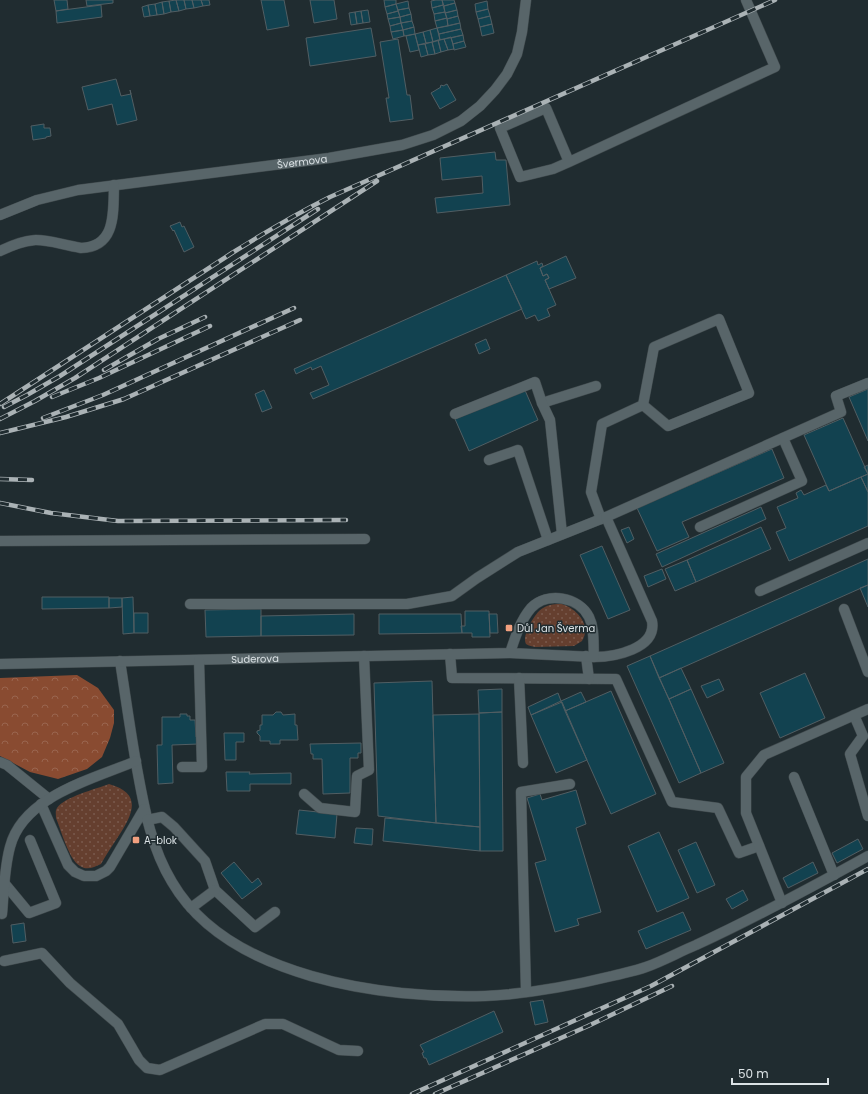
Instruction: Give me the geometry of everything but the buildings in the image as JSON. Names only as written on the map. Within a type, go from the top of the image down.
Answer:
[{"type":"street","name":"Švermova","points":[[0,215],[44,198],[78,190],[329,158],[402,145],[433,135],[461,121],[480,106],[507,74],[517,54],[521,39],[526,0]]},
{"type":"street","points":[[569,162],[546,108],[500,128],[520,178],[553,170],[775,67],[746,0]]},
{"type":"street","points":[[0,251],[21,242],[33,239],[81,248],[87,248],[99,243],[107,234],[113,222],[114,185]]},
{"type":"street","points":[[719,319],[749,393],[668,426],[643,405],[654,347],[719,319]]},
{"type":"street","points":[[455,414],[535,382],[550,420],[562,534]]},
{"type":"street","points":[[190,604],[407,604],[452,596],[518,552],[603,518],[841,412],[836,396],[868,383]]},
{"type":"street","points":[[542,403],[596,386]]},
{"type":"street","points":[[603,518],[591,492],[602,424],[643,405]]},
{"type":"street","points":[[700,527],[802,481],[783,438]]},
{"type":"street","points":[[489,460],[518,450],[548,540]]},
{"type":"street","name":"Suderova","points":[[0,664],[510,653],[610,656],[637,648],[644,643],[653,626],[603,518]]},
{"type":"street","points":[[0,541],[365,539]]},
{"type":"street","points":[[760,591],[868,543]]},
{"type":"street","points":[[510,653],[518,632],[531,608],[542,600],[558,598],[576,604],[588,615],[593,631],[589,679]]},
{"type":"street","points":[[844,609],[868,672]]},
{"type":"street","points":[[450,654],[452,678],[616,679],[672,802],[718,808],[739,853],[759,846]]},
{"type":"street","points":[[304,794],[320,808],[355,812],[357,776],[369,770],[364,656]]},
{"type":"street","points":[[182,767],[202,767],[199,660]]},
{"type":"street","points":[[120,661],[144,809],[162,864],[174,885],[207,924],[227,939],[289,969],[329,982],[420,995],[485,996],[526,992],[590,981],[646,967],[715,936],[782,903],[868,856]]},
{"type":"street","points":[[519,678],[523,763]]},
{"type":"street","points":[[782,903],[746,813],[746,777],[764,755],[868,709]]},
{"type":"street","points":[[854,715],[863,736],[850,754],[868,816]]},
{"type":"street","points":[[0,911],[2,914],[10,847],[19,826],[45,801],[63,790],[136,761]]},
{"type":"street","points":[[0,762],[7,765],[45,801],[68,865],[75,872],[89,876],[101,874],[110,866],[144,809]]},
{"type":"street","points":[[794,777],[834,875]]},
{"type":"street","points":[[526,992],[521,792],[570,784]]},
{"type":"street","points":[[147,820],[162,817],[174,827],[205,861],[215,890],[254,927],[275,912]]},
{"type":"street","points":[[5,884],[29,913],[56,903],[30,840]]},
{"type":"street","points":[[192,908],[215,890]]},
{"type":"street","points":[[4,961],[42,953],[70,983],[118,1024],[139,1060],[147,1068],[160,1070],[265,1024],[283,1024],[339,1050],[358,1051]]},
{"type":"shaded area","points":[[555,604],[568,606],[581,618],[585,629],[585,635],[582,641],[574,646],[535,647],[526,644],[525,640],[527,630],[540,610]]},
{"type":"shaded area","points":[[109,784],[120,788],[127,793],[131,799],[131,813],[123,829],[101,864],[90,868],[85,868],[76,863],[72,858],[56,818],[56,810],[66,800]]},
{"type":"green space","points":[[77,675],[98,688],[114,710],[114,723],[110,738],[102,757],[87,769],[58,779],[30,772],[0,756],[0,678]]},
{"type":"railway","points":[[0,404],[232,253],[317,203],[775,0]]},
{"type":"railway","points":[[0,419],[75,378],[377,181]]},
{"type":"railway","points":[[4,407],[60,376],[318,209]]},
{"type":"railway","points":[[43,418],[103,395],[294,308]]},
{"type":"railway","points":[[104,370],[158,339],[205,317]]},
{"type":"railway","points":[[0,433],[66,417],[124,399],[300,320]]},
{"type":"railway","points":[[52,397],[99,378],[210,326]]},
{"type":"railway","points":[[0,479],[32,480]]},
{"type":"railway","points":[[0,503],[51,513],[118,521],[346,520]]},
{"type":"railway","points":[[412,1094],[651,986],[868,869]]},
{"type":"railway","points":[[435,1094],[588,1026],[672,986]]},
{"type":"place","name":"Důl Jan Šverma","points":[[509,628]]},
{"type":"place","name":"A-blok","points":[[136,840]]}]
